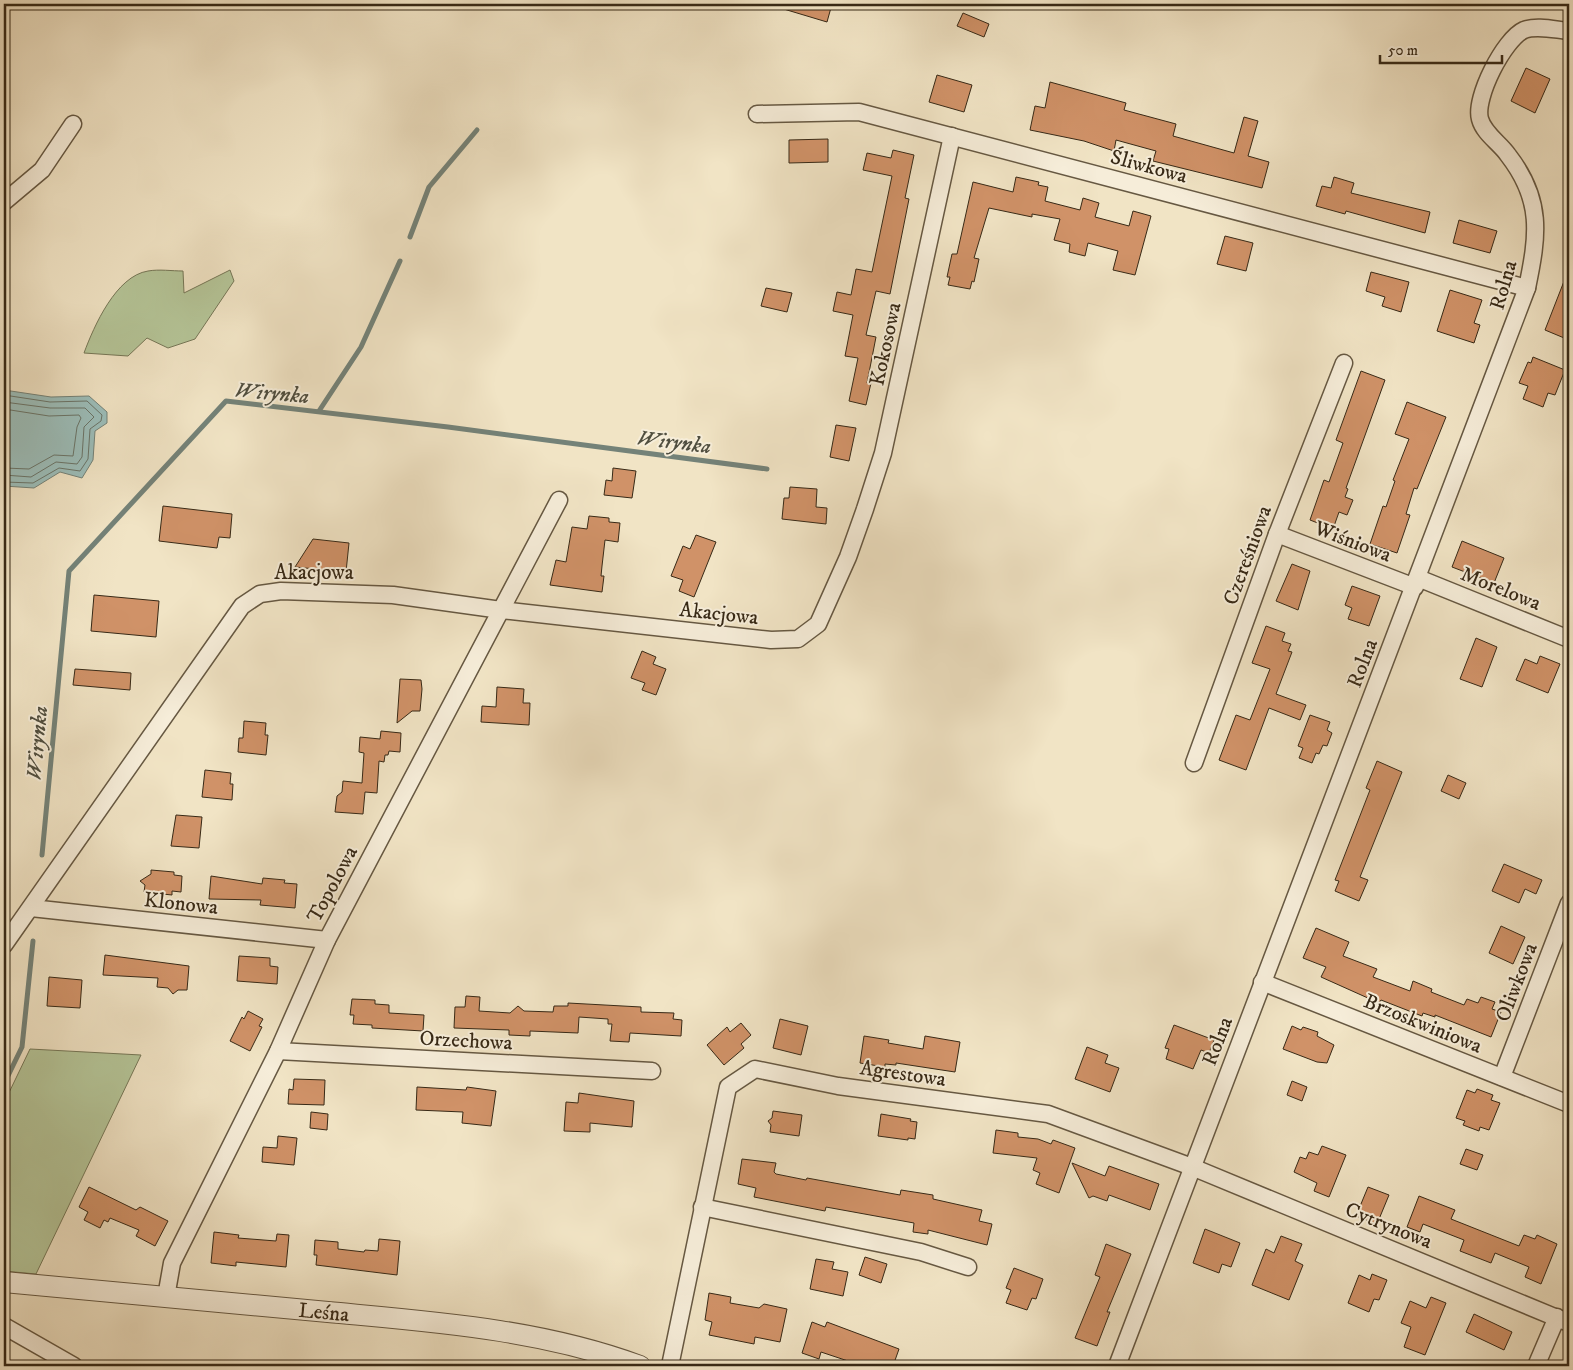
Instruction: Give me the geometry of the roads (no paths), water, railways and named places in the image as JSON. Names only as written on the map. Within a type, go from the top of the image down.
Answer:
[{"type":"street","name":"Rolna","points":[[1117,1366],[1527,288],[1536,243],[1534,209],[1524,174],[1504,149],[1489,135],[1480,119],[1480,102],[1484,89],[1506,47],[1524,30],[1545,28],[1569,31]]},
{"type":"street","name":"Śliwkowa","points":[[757,114],[858,112],[1527,288]]},
{"type":"street","points":[[4,202],[42,170],[73,124]]},
{"type":"street","name":"Kokosowa","points":[[771,640],[798,638],[818,624],[848,557],[883,452],[952,136]]},
{"type":"street","name":"Czereśniowa","points":[[1194,763],[1277,534],[1344,363]]},
{"type":"street","name":"Topolowa","points":[[166,1296],[172,1262],[278,1051],[326,940],[559,500]]},
{"type":"street","name":"Wiśniowa","points":[[1277,534],[1416,582]]},
{"type":"street","name":"Morelowa","points":[[1416,582],[1569,639]]},
{"type":"street","name":"Akacjowa","points":[[4,946],[242,606],[260,594],[281,591],[393,595],[501,610],[771,640]]},
{"type":"street","name":"Oliwkowa","points":[[1502,1077],[1569,903]]},
{"type":"street","name":"Klonowa","points":[[31,908],[326,940]]},
{"type":"street","name":"Brzoskwiniowa","points":[[1262,982],[1569,1104]]},
{"type":"street","name":"Orzechowa","points":[[278,1051],[652,1071]]},
{"type":"street","name":"Agrestowa","points":[[670,1366],[728,1087],[755,1069],[838,1086],[1048,1114],[1192,1167]]},
{"type":"street","name":"Cytrynowa","points":[[1192,1167],[1563,1320]]},
{"type":"street","points":[[702,1207],[921,1252],[968,1267]]},
{"type":"street","name":"Leśna","points":[[4,1282],[445,1323],[519,1333],[601,1352],[640,1366]]},
{"type":"street","points":[[1536,1366],[1563,1320]]},
{"type":"street","points":[[4,1326],[74,1366]]},
{"type":"water","points":[[4,390],[51,397],[89,396],[107,412],[107,423],[95,431],[93,460],[82,478],[60,472],[34,488],[4,486]]},
{"type":"waterway","points":[[410,237],[429,187],[477,130]]},
{"type":"waterway","points":[[319,411],[361,347],[400,261]]},
{"type":"waterway","name":"Wirynka","points":[[42,855],[69,571],[226,401],[448,427],[767,469]]},
{"type":"waterway","name":"Wirynka","points":[[4,1084],[22,1047],[33,941]]}]
